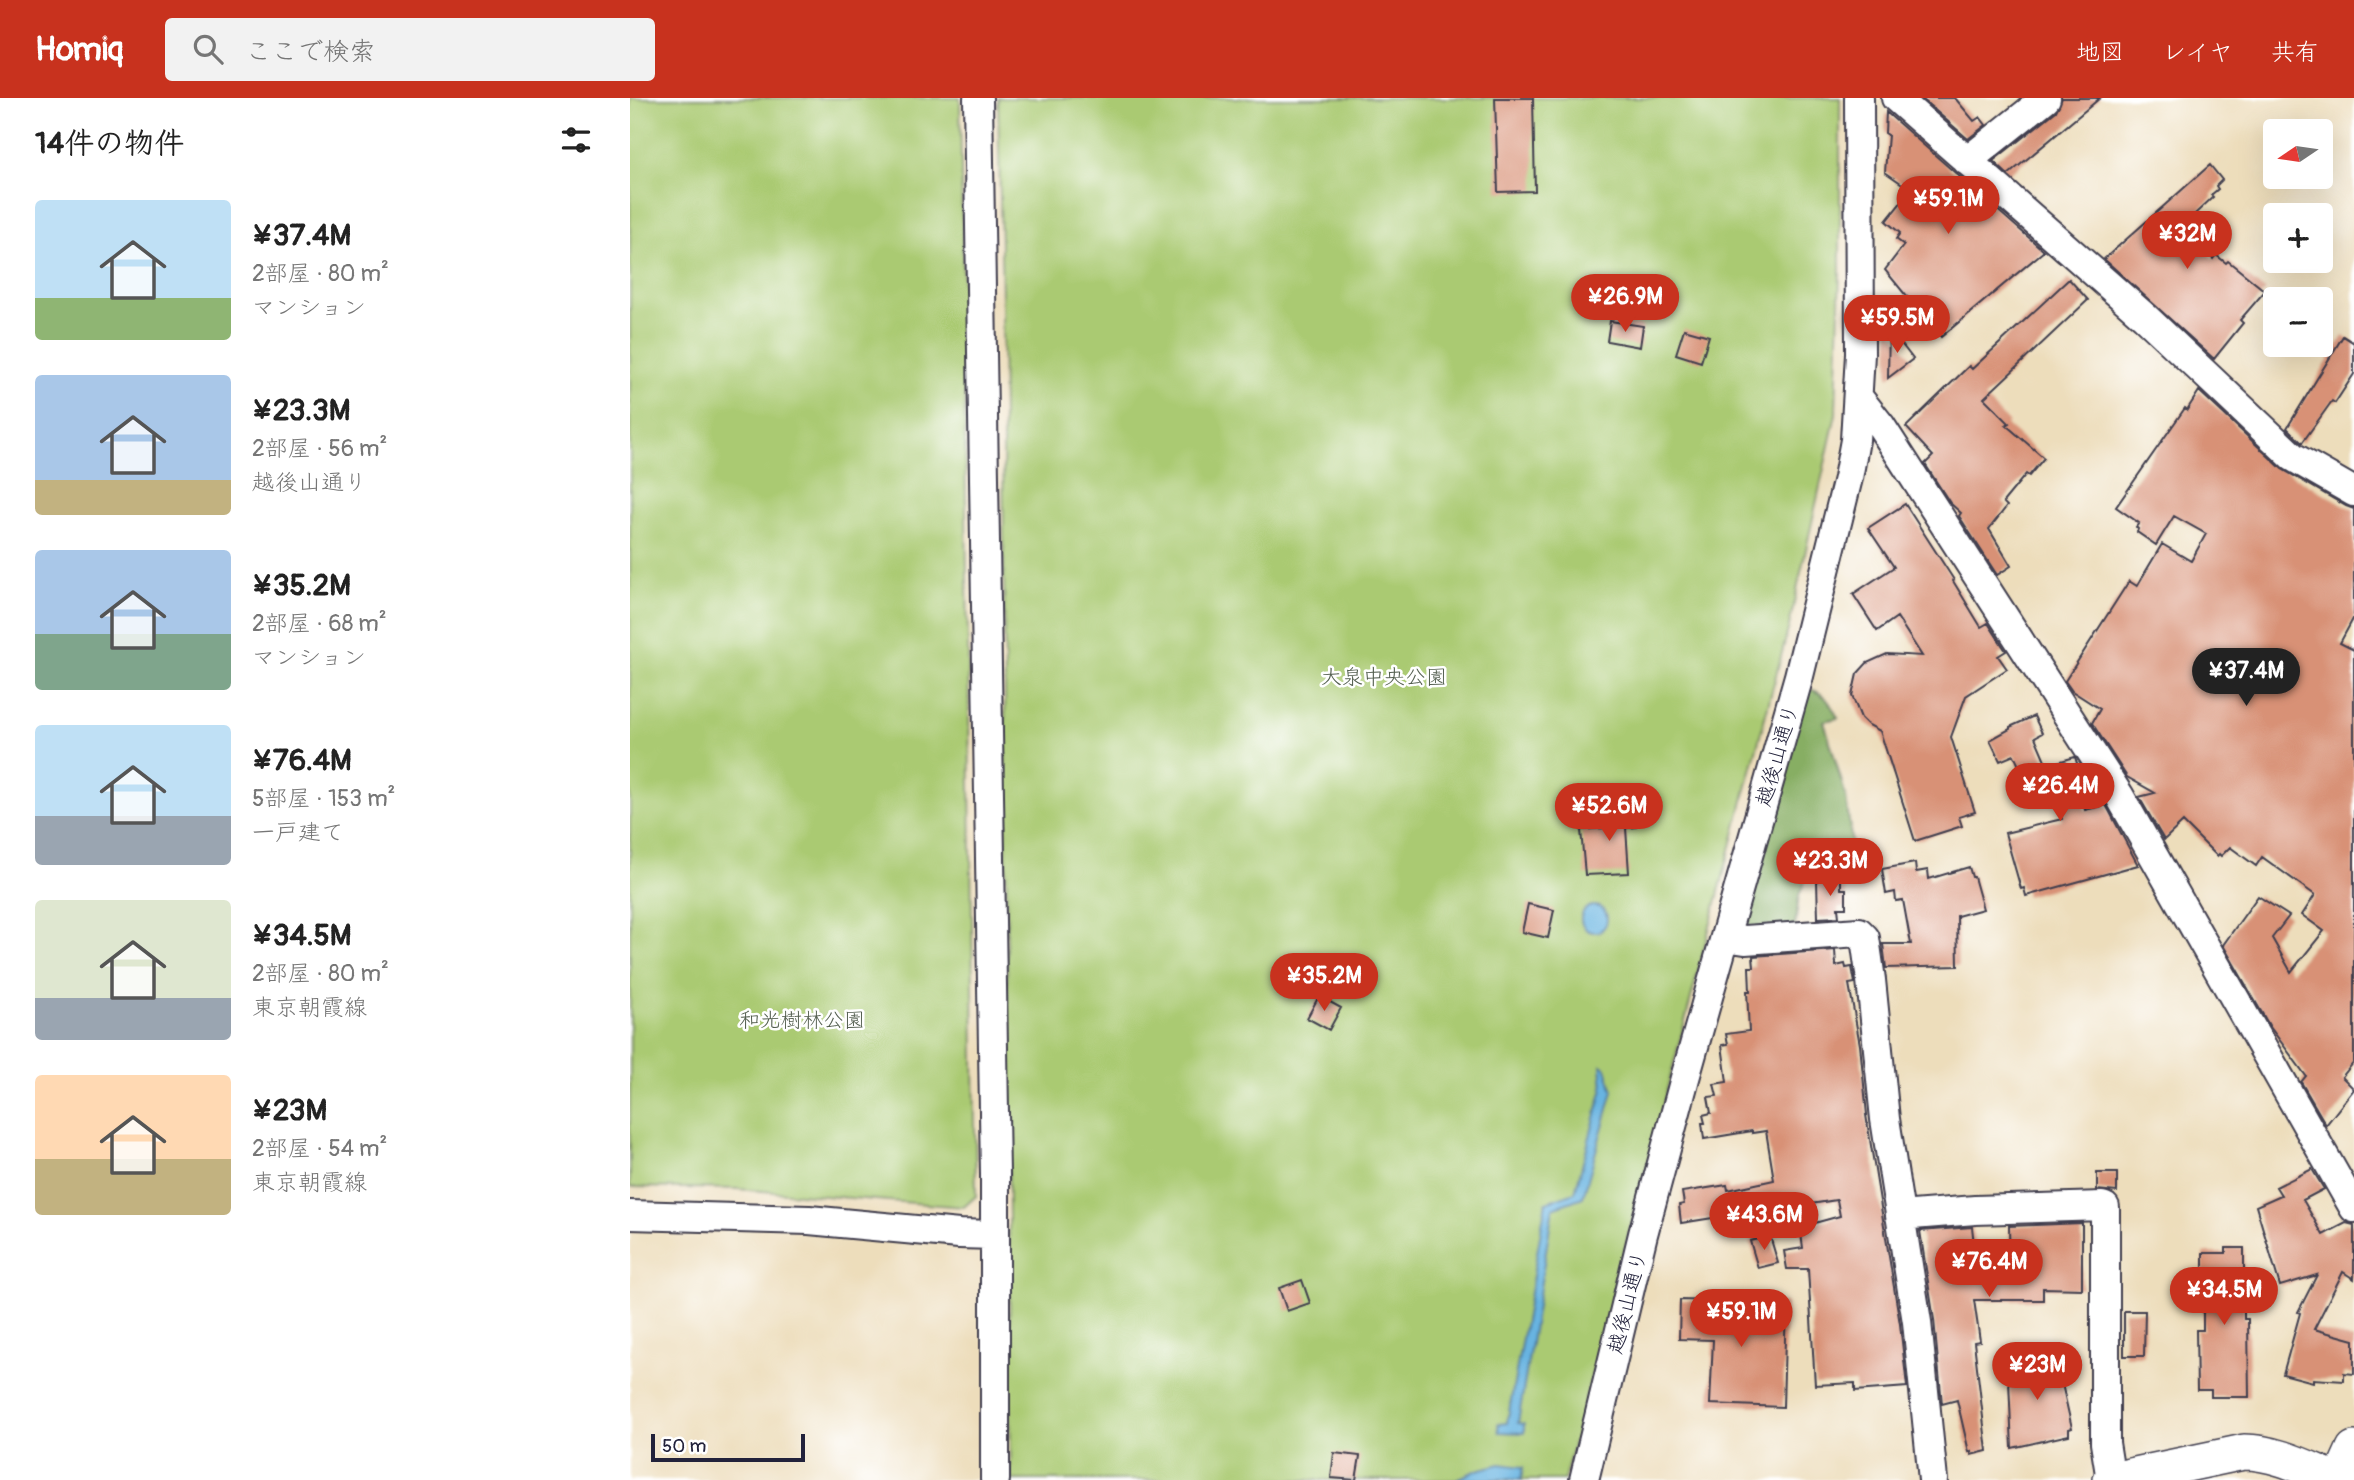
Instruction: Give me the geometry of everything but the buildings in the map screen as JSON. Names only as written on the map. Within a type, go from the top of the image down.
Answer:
[{"type":"main road","points":[[2111,1480],[2244,1452],[2276,1456],[2338,1480],[2354,1449]]},
{"type":"street","points":[[978,98],[995,1235],[995,1480]]},
{"type":"street","name":"越後山通り","points":[[1584,1480],[1643,1234],[1799,676],[1837,528],[1854,440],[1861,340],[1859,98]]},
{"type":"street","points":[[1967,161],[2046,98]]},
{"type":"street","points":[[1900,99],[2145,317],[2293,457],[2354,492]]},
{"type":"street","points":[[1858,397],[1888,437],[2119,795],[2354,1208]]},
{"type":"street","points":[[1725,936],[1745,940],[1862,934],[1871,980],[1885,1119],[1917,1322],[1933,1480]]},
{"type":"street","points":[[1900,1216],[1975,1210],[2105,1208],[2105,1443],[2111,1480]]},
{"type":"street","points":[[630,1215],[810,1220],[995,1235]]},
{"type":"green space","name":"和光樹林公園","points":[[630,98],[960,98],[976,1196],[964,1207],[737,1189],[630,1187]]},
{"type":"green space","name":"大泉中央公園","points":[[998,98],[1840,98],[1840,269],[1836,414],[1789,626],[1564,1480],[1011,1480]]},
{"type":"green space","points":[[1805,688],[1826,698],[1838,718],[1824,721],[1846,797],[1855,870],[1830,872],[1806,879],[1799,895],[1795,926],[1745,927]]},
{"type":"water","points":[[1594,906],[1603,910],[1607,919],[1603,928],[1594,932],[1585,928],[1581,919],[1585,910]]},
{"type":"water","points":[[1601,1065],[1606,1068],[1613,1091],[1583,1197],[1553,1208],[1518,1423],[1524,1424],[1524,1433],[1499,1432],[1498,1424],[1507,1423],[1546,1202],[1575,1192],[1603,1088]]},
{"type":"water","points":[[1500,1464],[1523,1467],[1521,1480],[1455,1480],[1477,1470]]}]
